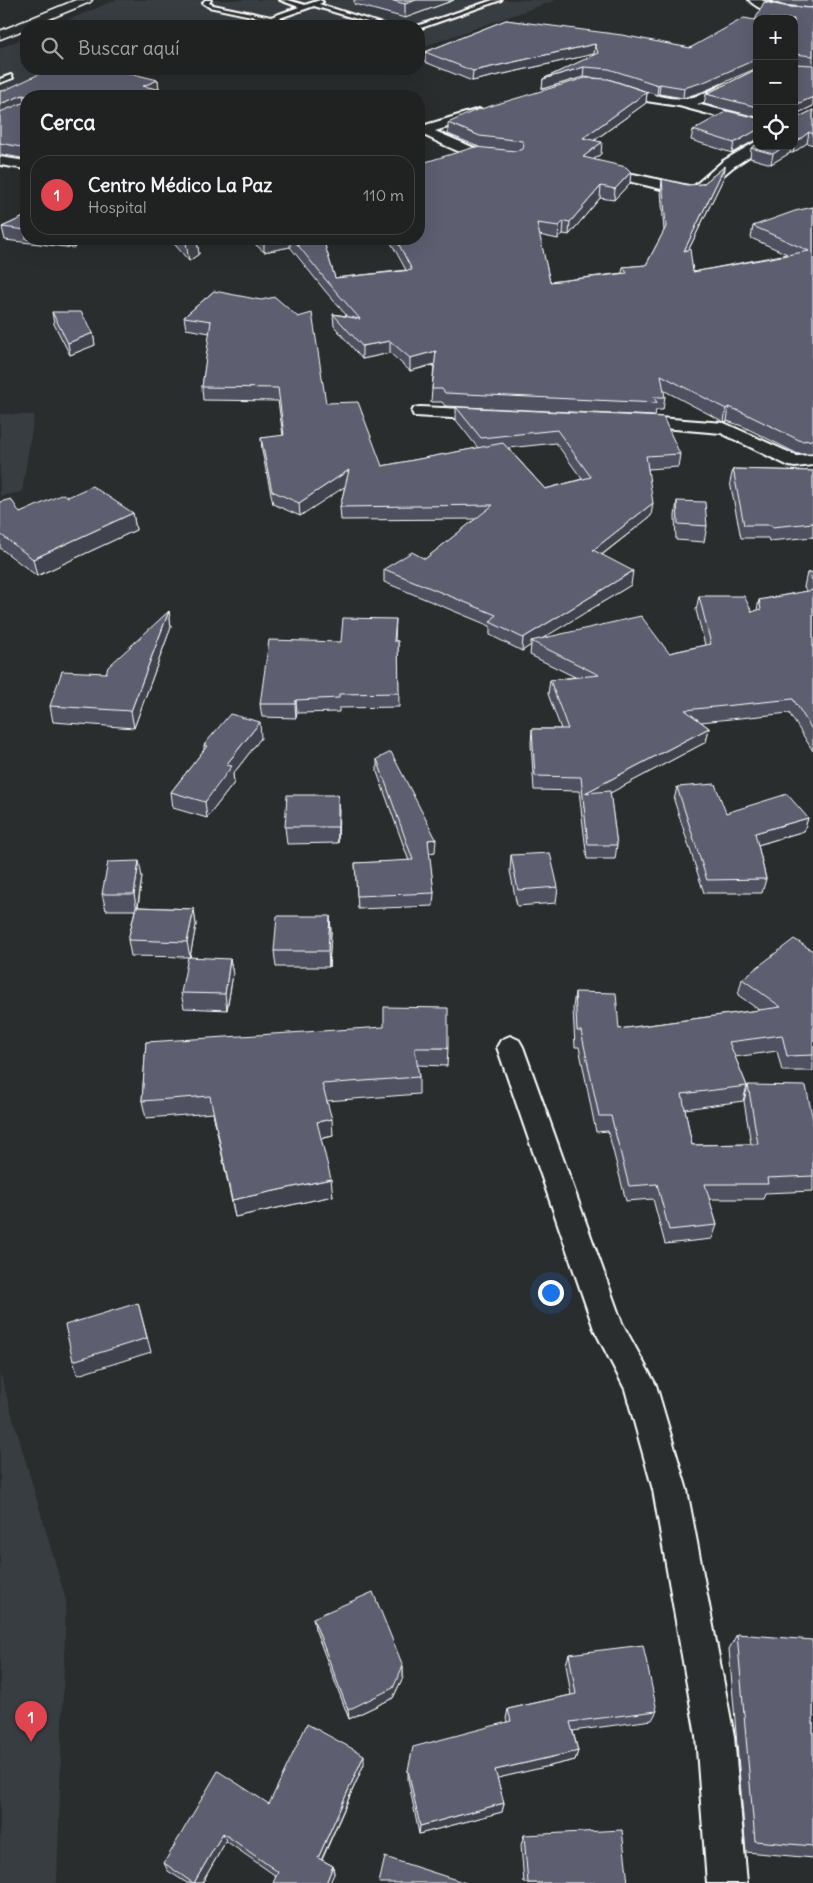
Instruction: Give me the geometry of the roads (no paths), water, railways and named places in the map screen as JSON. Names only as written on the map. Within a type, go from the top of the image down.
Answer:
[{"type":"main road","points":[[37,20],[86,0]]},
{"type":"main road","points":[[0,35],[20,27]]},
{"type":"street","points":[[754,0],[766,8],[813,13]]},
{"type":"street","points":[[684,104],[707,97],[753,73]]},
{"type":"street","points":[[599,84],[617,86],[657,100],[684,104],[753,122]]},
{"type":"street","points":[[425,130],[490,110]]},
{"type":"street","points":[[425,133],[476,153],[506,157]]},
{"type":"street","points":[[633,178],[686,191],[696,190],[728,164],[753,148]]},
{"type":"street","points":[[0,161],[20,164]]},
{"type":"street","points":[[420,412],[508,415]]},
{"type":"street","points":[[614,420],[724,428],[795,462],[813,460]]},
{"type":"street","points":[[510,1047],[609,1329],[640,1385],[670,1490],[715,1736],[727,1883]]},
{"type":"lane","points":[[208,0],[206,3],[211,6],[281,20]]},
{"type":"lane","points":[[283,0],[304,7]]},
{"type":"lane","points":[[273,18],[326,0]]},
{"type":"lane","points":[[425,25],[498,0]]},
{"type":"lane","points":[[314,4],[366,20]]},
{"type":"lane","points":[[0,82],[10,77]]},
{"type":"place","name":"Centro Médico La Paz","points":[[31,1742]]}]
